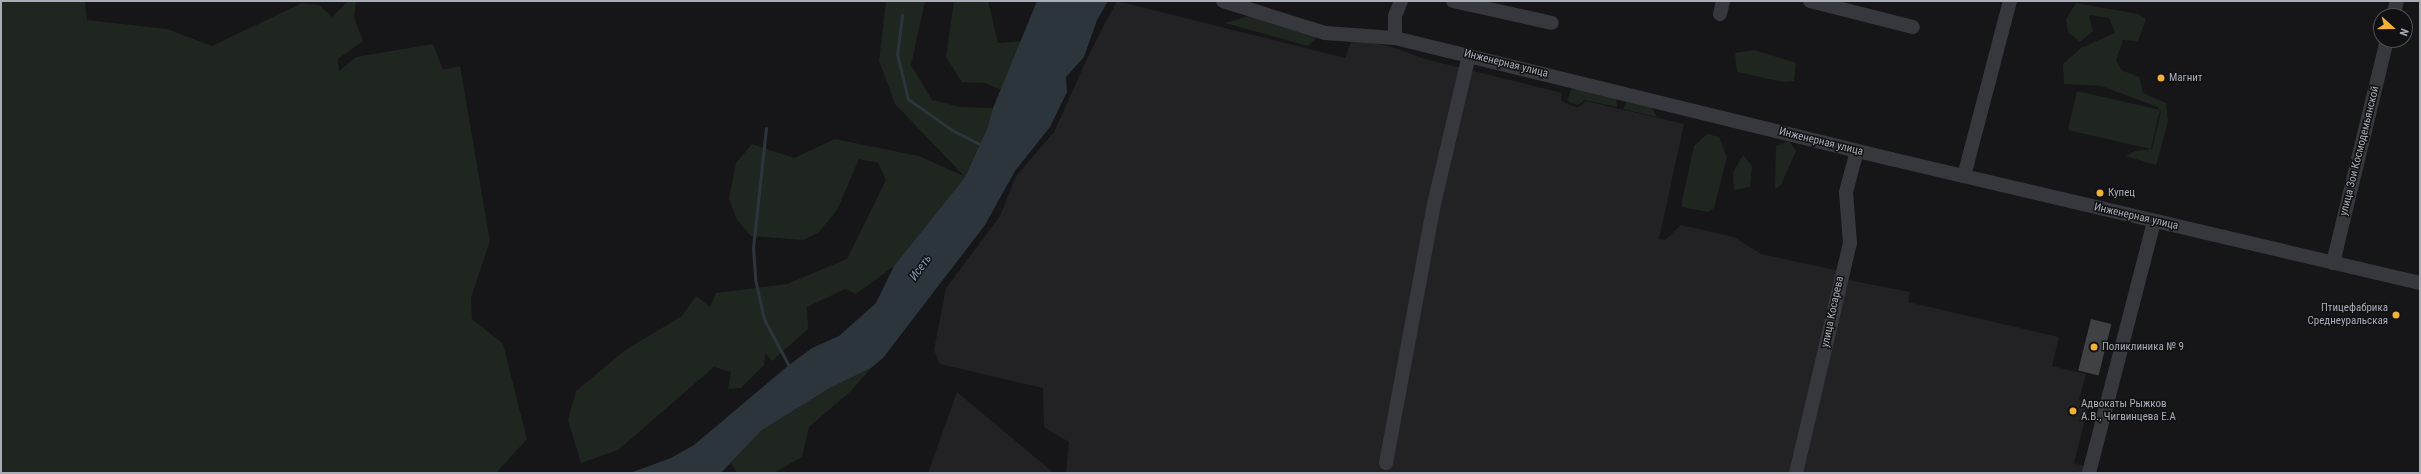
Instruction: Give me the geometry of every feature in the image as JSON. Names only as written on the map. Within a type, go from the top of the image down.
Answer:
[{"type":"street","name":"Инженерная улица","points":[[1223,1],[1325,33],[1395,38],[1470,55],[1857,151],[2420,283]]},
{"type":"street","points":[[1395,38],[1395,16],[1401,1]]},
{"type":"street","points":[[1453,1],[1552,24]]},
{"type":"street","points":[[1810,1],[1913,27]]},
{"type":"street","points":[[1964,176],[2010,1]]},
{"type":"street","name":"улица Зои Космодемьянской","points":[[2333,263],[2385,48]]},
{"type":"street","points":[[1386,463],[1434,204],[1470,55]]},
{"type":"street","name":"улица Косарева","points":[[1796,473],[1850,243],[1846,192],[1857,151]]},
{"type":"street","points":[[2089,473],[2154,221]]},
{"type":"shaded area","points":[[1,1],[85,1],[87,20],[167,29],[212,46],[302,3],[319,5],[332,17],[348,1],[356,1],[354,17],[363,41],[338,59],[339,71],[356,57],[433,44],[443,70],[460,66],[490,241],[471,298],[472,319],[503,344],[527,439],[496,473],[1,473]]},
{"type":"shaded area","points":[[886,1],[925,1],[911,65],[932,100],[961,107],[993,108],[987,129],[965,177],[894,266],[856,294],[845,289],[807,307],[808,329],[772,361],[765,353],[764,365],[741,388],[728,389],[731,372],[714,367],[618,450],[581,463],[568,420],[576,391],[624,351],[682,316],[696,296],[710,307],[716,293],[787,284],[847,259],[886,180],[878,163],[859,159],[837,210],[819,232],[803,240],[751,236],[737,220],[729,198],[736,163],[752,144],[794,158],[835,139],[919,156],[964,176],[895,104],[879,61]]},
{"type":"shaded area","points":[[954,1],[988,1],[998,43],[1023,41],[1002,90],[985,83],[962,82],[946,57]]},
{"type":"shaded area","points":[[1117,1],[1345,58],[1352,40],[1389,46],[1425,59],[1562,93],[1561,100],[1570,105],[1578,107],[1586,101],[1684,124],[1659,239],[1665,240],[1681,225],[1734,237],[1761,254],[1850,273],[1848,280],[1910,292],[1908,302],[2059,337],[2052,366],[2086,374],[2079,400],[2086,402],[2087,411],[2074,463],[2084,466],[2082,473],[1066,473],[1069,442],[1044,427],[1043,388],[940,364],[934,350],[946,288],[1000,216],[1016,176],[1054,132],[1091,50]]},
{"type":"shaded area","points":[[2076,3],[2138,14],[2146,19],[2138,41],[2123,40],[2116,60],[2121,70],[2139,77],[2143,93],[2166,103],[2168,122],[2156,165],[2126,156],[2135,151],[2152,149],[2161,112],[2158,107],[2101,86],[2064,84],[2063,64],[2081,48],[2115,33],[2109,18],[2089,15],[2093,31],[2080,42],[2068,32],[2066,19]]},
{"type":"shaded area","points":[[1249,16],[1307,32],[1316,38],[1308,46],[1225,23]]},
{"type":"shaded area","points":[[1755,50],[1796,63],[1794,81],[1784,82],[1737,72],[1735,53]]},
{"type":"shaded area","points":[[1576,88],[1616,97],[1617,107],[1585,100],[1578,105],[1571,103],[1567,100],[1571,90]]},
{"type":"shaded area","points":[[2077,91],[2160,110],[2151,149],[2068,130]]},
{"type":"shaded area","points":[[1627,100],[1651,106],[1657,117],[1623,109]]},
{"type":"shaded area","points":[[1707,134],[1719,137],[1727,157],[1714,208],[1708,212],[1682,207],[1682,200],[1694,146]]},
{"type":"shaded area","points":[[1789,141],[1796,151],[1781,185],[1775,189],[1776,146]]},
{"type":"shaded area","points":[[1743,155],[1752,166],[1750,187],[1734,190],[1733,173]]},
{"type":"shaded area","points":[[871,368],[851,391],[809,427],[802,457],[774,473],[737,473],[731,463],[762,430],[830,388]]},
{"type":"shaded area","points":[[957,392],[1054,473],[928,473]]},
{"type":"water","name":"Исеть","points":[[1037,1],[1108,1],[1097,20],[1084,57],[1066,77],[1067,92],[1050,127],[1015,171],[985,225],[883,358],[871,368],[830,388],[762,430],[721,473],[630,473],[671,458],[694,445],[789,365],[812,348],[839,336],[876,303],[894,266],[965,177],[987,129],[993,108]]},
{"type":"building","name":"Поликлиника № 9","points":[[2091,319],[2111,324],[2099,376],[2078,370]]},
{"type":"waterway","points":[[902,15],[897,54],[908,99],[952,130],[983,146]]},
{"type":"waterway","points":[[766,128],[753,247],[755,279],[764,319],[790,368]]},
{"type":"place","name":"Магнит","points":[[2161,78]]},
{"type":"place","name":"Купец","points":[[2100,193]]},
{"type":"place","name":"Птицефабрика Среднеуральская","points":[[2396,315]]},
{"type":"place","name":"Поликлиника № 9","points":[[2094,347]]},
{"type":"place","name":"Адвокаты Рыжков А.В., Чигвинцева Е.А","points":[[2073,411]]}]
